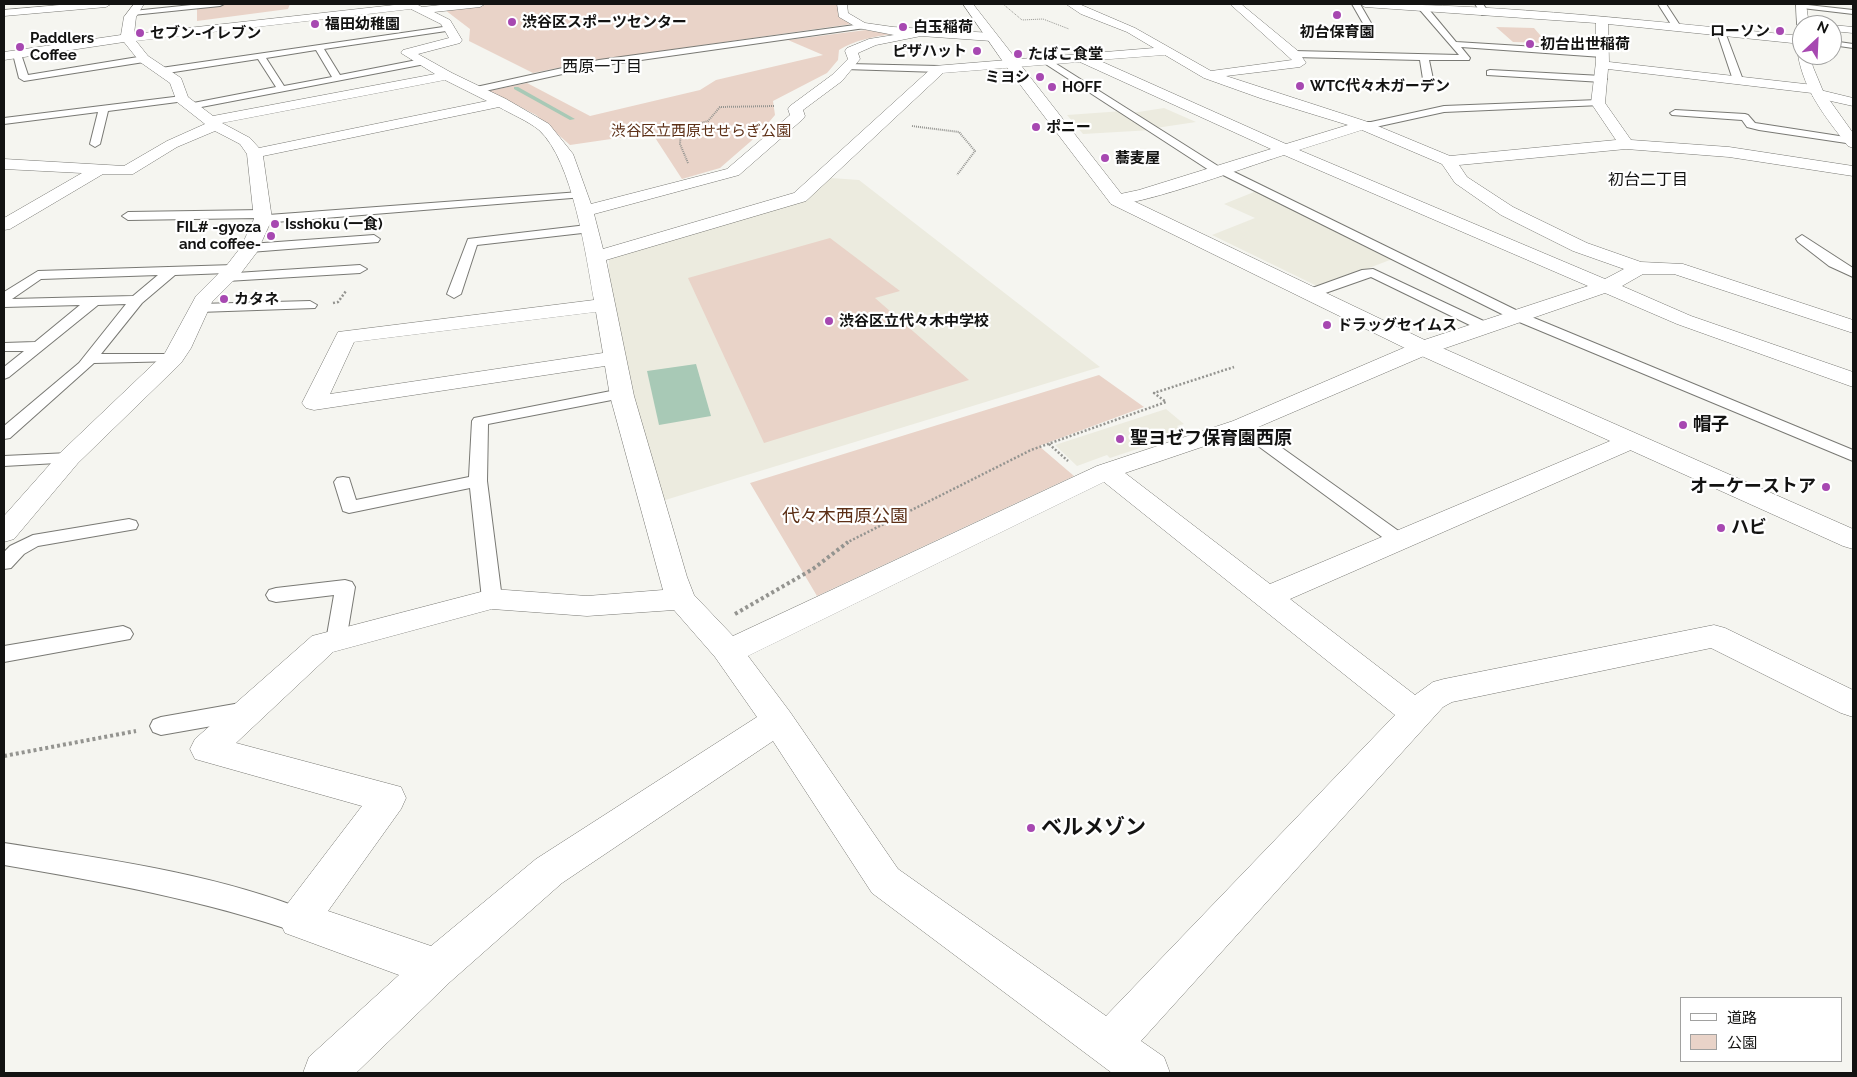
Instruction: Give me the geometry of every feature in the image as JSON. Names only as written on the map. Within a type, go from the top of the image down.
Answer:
[{"type":"street","points":[[4,13],[106,4]]},
{"type":"street","points":[[4,56],[127,38],[415,7],[480,4]]},
{"type":"street","points":[[842,4],[843,15],[862,26],[917,34],[992,37]]},
{"type":"street","points":[[968,4],[1117,200],[1423,348],[1853,540]]},
{"type":"street","points":[[1071,4],[1131,30],[1209,75],[1265,95],[1363,125],[1448,161],[1626,144],[1853,171]]},
{"type":"street","points":[[1209,75],[1300,63],[1294,54],[1235,4]]},
{"type":"street","points":[[1365,4],[1606,16],[1618,22],[1792,39]]},
{"type":"street","points":[[415,7],[446,22],[456,40],[407,53],[447,76],[501,102],[544,127],[565,154],[587,223],[621,394],[681,598],[718,640],[778,721],[885,882],[1148,1073]]},
{"type":"street","points":[[4,533],[69,458],[173,358],[180,348],[203,300],[230,273],[250,248],[263,217],[255,153],[245,141],[212,123],[186,102],[176,81],[144,59],[127,38],[130,17],[136,8]]},
{"type":"street","points":[[1606,16],[1602,80],[1598,103],[1626,144]]},
{"type":"street","points":[[587,223],[690,184],[733,172],[798,116],[795,109],[837,78],[848,67],[854,59],[851,51],[860,46],[917,34]]},
{"type":"street","points":[[587,223],[800,196],[939,69],[1166,51]]},
{"type":"street","points":[[1083,58],[1284,149],[1684,320],[1853,380]]},
{"type":"street","points":[[1603,60],[1816,91],[1853,102]]},
{"type":"street","points":[[1806,65],[1816,91],[1853,142]]},
{"type":"street","points":[[4,165],[127,171],[212,123],[447,76]]},
{"type":"street","points":[[255,153],[501,102]]},
{"type":"street","points":[[1117,200],[1143,194],[1363,125]]},
{"type":"street","points":[[1448,161],[1462,180],[1506,211],[1580,247],[1638,268],[1676,268],[1853,327]]},
{"type":"street","points":[[8,219],[101,170]]},
{"type":"street","points":[[718,640],[1106,471],[1241,426],[1423,348],[1608,286],[1638,268]]},
{"type":"street","points":[[604,305],[346,337],[314,403],[614,358]]},
{"type":"street","points":[[1267,597],[1631,441]]},
{"type":"street","points":[[1106,471],[1418,715]]},
{"type":"street","points":[[436,968],[299,920],[388,798],[207,749],[322,644],[492,599],[587,606],[681,598]]},
{"type":"street","points":[[1108,1045],[1432,698],[1444,691],[1714,636],[1853,704]]},
{"type":"street","points":[[325,1073],[436,968],[549,871],[778,721]]},
{"type":"lane","points":[[136,8],[220,4]]},
{"type":"lane","points":[[1356,4],[1368,23]]},
{"type":"lane","points":[[1662,4],[1677,27]]},
{"type":"lane","points":[[1801,5],[1853,12]]},
{"type":"lane","points":[[1294,54],[1466,58],[1418,7]]},
{"type":"lane","points":[[476,90],[599,63],[862,26]]},
{"type":"lane","points":[[161,71],[450,28]]},
{"type":"lane","points":[[1721,32],[1738,80]]},
{"type":"lane","points":[[1454,44],[1558,50],[1603,60]]},
{"type":"lane","points":[[318,47],[329,57],[337,78]]},
{"type":"lane","points":[[17,54],[24,78],[144,59]]},
{"type":"lane","points":[[658,55],[676,63]]},
{"type":"lane","points":[[260,56],[281,88]]},
{"type":"lane","points":[[640,57],[651,65]]},
{"type":"lane","points":[[1424,57],[1428,79]]},
{"type":"lane","points":[[1047,61],[1218,169],[1517,316],[1853,456]]},
{"type":"lane","points":[[4,121],[104,108],[186,102],[281,88],[422,62]]},
{"type":"lane","points":[[848,67],[939,69]]},
{"type":"lane","points":[[1490,73],[1602,80]]},
{"type":"lane","points":[[1363,125],[1371,125],[1444,109],[1598,103]]},
{"type":"lane","points":[[95,144],[104,108]]},
{"type":"lane","points":[[1675,113],[1745,118],[1751,125],[1759,127],[1853,142]]},
{"type":"lane","points":[[128,216],[587,223]]},
{"type":"lane","points":[[454,294],[472,242],[587,223]]},
{"type":"lane","points":[[250,248],[374,239]]},
{"type":"lane","points":[[1802,239],[1834,263],[1853,273]]},
{"type":"lane","points":[[4,298],[38,275],[170,271],[230,273],[360,269],[350,285]]},
{"type":"lane","points":[[4,434],[84,366],[136,300],[170,271]]},
{"type":"lane","points":[[1309,294],[1367,273],[1373,273],[1484,327]]},
{"type":"lane","points":[[4,303],[136,300]]},
{"type":"lane","points":[[4,374],[93,302]]},
{"type":"lane","points":[[199,308],[310,305]]},
{"type":"lane","points":[[4,347],[37,346]]},
{"type":"lane","points":[[89,359],[173,358]]},
{"type":"lane","points":[[492,599],[478,481],[480,421],[621,394]]},
{"type":"lane","points":[[1241,426],[1400,540]]},
{"type":"lane","points":[[4,461],[69,458]]},
{"type":"lane","points":[[344,482],[349,507],[478,481]]},
{"type":"lane","points":[[4,563],[17,550],[33,541],[129,525]]},
{"type":"lane","points":[[276,594],[345,587],[336,641]]},
{"type":"lane","points":[[4,654],[123,634]]},
{"type":"lane","points":[[161,726],[248,711]]},
{"type":"lane","points":[[4,854],[123,874],[260,906],[299,920]]},
{"type":"path","points":[[1003,4],[1022,20],[1043,19],[1076,31]]},
{"type":"path","points":[[690,184],[688,164],[680,144],[681,128],[708,121],[720,107],[779,106]]},
{"type":"path","points":[[881,122],[959,132],[975,151],[956,174]]},
{"type":"path","points":[[718,640],[848,542],[1031,450],[1166,402],[1154,393],[1234,366]]},
{"type":"path","points":[[4,756],[161,726]]},
{"type":"shaded area","points":[[1164,108],[1196,122],[1156,128],[1132,113]]},
{"type":"shaded area","points":[[1123,111],[1152,130],[1083,134],[1067,115]]},
{"type":"shaded area","name":"渋谷区立代々木中学校","points":[[831,178],[859,180],[1100,367],[662,501],[644,443],[609,275],[609,258],[804,201]]},
{"type":"shaded area","points":[[1259,190],[1395,258],[1325,285],[1315,285],[1212,235],[1255,218],[1224,204]]},
{"type":"shaded area","points":[[696,364],[711,416],[659,425],[647,371]]},
{"type":"shaded area","name":"聖ヨゼフ保育園西原","points":[[1166,409],[1184,424],[1177,426],[1185,433],[1110,458],[1107,455],[1077,466],[1055,445]]},
{"type":"green space","points":[[237,4],[290,4],[288,9],[197,21],[197,7]]},
{"type":"green space","name":"渋谷区スポーツセンター","points":[[494,4],[839,4],[838,15],[852,24],[597,60],[533,73],[469,41],[470,29],[445,10]]},
{"type":"green space","points":[[1496,27],[1534,28],[1547,43],[1513,42]]},
{"type":"green space","name":"渋谷区立西原せせらぎ公園","points":[[866,30],[892,34],[858,41],[839,50],[838,60],[827,73],[773,101],[775,115],[758,135],[720,168],[682,179],[652,133],[570,145],[536,115],[489,91],[527,83],[590,116],[700,90],[716,80],[823,55],[788,40]]},
{"type":"green space","points":[[830,238],[900,291],[875,298],[969,380],[764,443],[688,278]]},
{"type":"green space","name":"代々木西原公園","points":[[1099,375],[1144,407],[1039,446],[1074,476],[817,596],[750,483]]},
{"type":"waterway","points":[[516,88],[572,119]]},
{"type":"place","name":"初台保育園","points":[[1337,15]]},
{"type":"place","name":"渋谷区スポーツセンター","points":[[512,22]]},
{"type":"place","name":"福田幼稚園","points":[[315,24]]},
{"type":"place","name":"白玉稲荷","points":[[903,27]]},
{"type":"place","name":"ローソン","points":[[1780,31]]},
{"type":"place","name":"セブン-イレブン","points":[[140,33]]},
{"type":"place","name":"初台出世稲荷","points":[[1530,44]]},
{"type":"place","name":"Paddlers Coffee","points":[[20,47]]},
{"type":"place","name":"ピザハット","points":[[977,51]]},
{"type":"place","name":"たばこ食堂","points":[[1018,54]]},
{"type":"place","name":"ミヨシ","points":[[1040,77]]},
{"type":"place","name":"WTC代々木ガーデン","points":[[1300,86]]},
{"type":"place","name":"HOFF","points":[[1052,87]]},
{"type":"place","name":"ポニー","points":[[1036,127]]},
{"type":"place","name":"蕎麦屋","points":[[1105,158]]},
{"type":"place","name":"Isshoku (一食)","points":[[275,224]]},
{"type":"place","name":"FIL# -gyoza and coffee-","points":[[271,236]]},
{"type":"place","name":"カタネ","points":[[224,299]]},
{"type":"place","name":"渋谷区立代々木中学校","points":[[829,321]]},
{"type":"place","name":"ドラッグセイムス","points":[[1327,325]]},
{"type":"place","name":"帽子","points":[[1683,425]]},
{"type":"place","name":"聖ヨゼフ保育園西原","points":[[1120,439]]},
{"type":"place","name":"オーケーストア","points":[[1826,487]]},
{"type":"place","name":"ハビ","points":[[1721,528]]},
{"type":"place","name":"ベルメゾン","points":[[1031,828]]},
{"type":"district","name":"西原一丁目","points":[[602,67]]},
{"type":"district","name":"初台二丁目","points":[[1648,180]]}]
